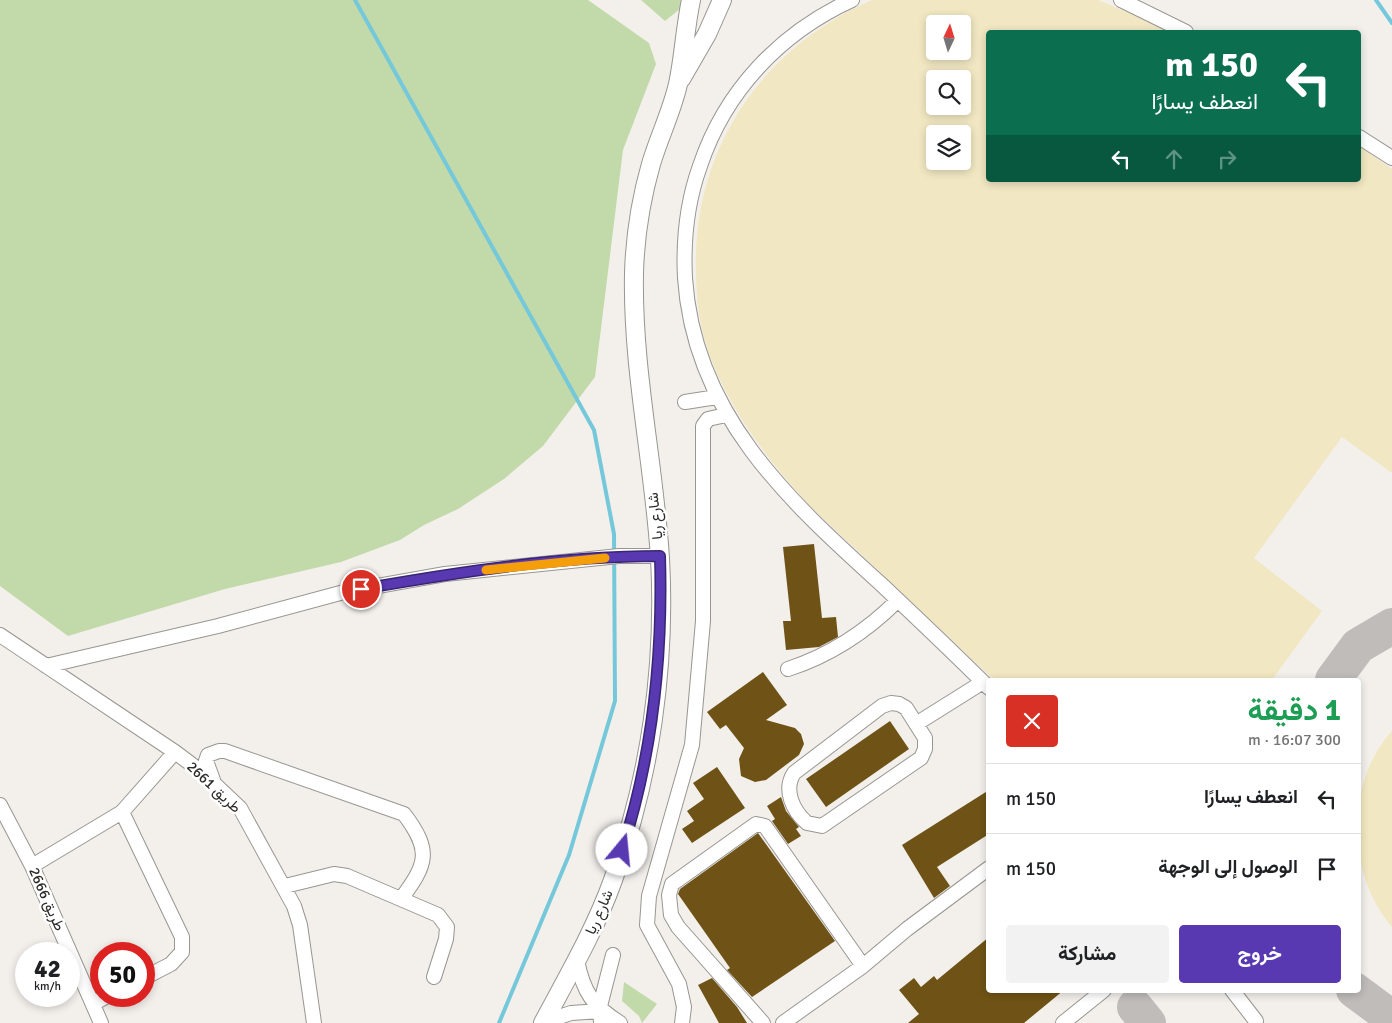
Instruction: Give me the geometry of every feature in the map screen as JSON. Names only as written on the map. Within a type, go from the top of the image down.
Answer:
[{"type":"main road","points":[[678,84],[691,0]]},
{"type":"main road","points":[[678,84],[706,34],[722,0]]},
{"type":"main road","name":"شارع ريا","points":[[543,1022],[577,960],[613,880],[645,768],[654,709],[659,652],[660,556],[636,352],[634,273],[642,200],[651,164],[678,84]]},
{"type":"street","points":[[852,0],[826,13],[790,37],[758,65],[728,106],[701,163],[689,206],[685,233],[686,295],[692,329],[702,363],[726,415],[745,443],[782,490],[986,685],[916,724]]},
{"type":"street","points":[[1121,0],[1182,30]]},
{"type":"street","points":[[1361,138],[1392,158]]},
{"type":"street","points":[[685,402],[717,397]]},
{"type":"street","points":[[682,1023],[684,1007],[679,984],[646,919],[649,896],[692,744],[703,620],[703,426],[708,419],[726,415]]},
{"type":"street","points":[[46,666],[218,626],[344,592],[445,574],[612,557],[660,556]]},
{"type":"street","points":[[788,669],[817,658],[849,642],[881,618],[898,600]]},
{"type":"street","name":"طريق 2661","points":[[0,635],[175,752],[215,784],[240,808],[285,886],[300,925],[314,1023]]},
{"type":"street","points":[[895,703],[903,706],[916,724],[925,738],[925,749],[921,758],[822,826],[810,825],[804,821],[789,795],[788,784],[794,773],[886,704],[895,703]]},
{"type":"street","points":[[215,784],[206,761],[208,755],[213,752],[225,751],[404,814],[418,832],[423,860],[421,869],[401,899]]},
{"type":"street","points":[[32,866],[122,812],[175,752]]},
{"type":"street","name":"طريق 2666","points":[[0,805],[32,866],[90,999]]},
{"type":"street","points":[[122,812],[182,937],[182,952],[171,964],[155,972]]},
{"type":"street","points":[[763,1023],[687,939],[671,915],[669,895],[672,884],[756,824],[765,826],[863,966]]},
{"type":"street","points":[[783,1023],[863,966],[907,929],[986,870]]},
{"type":"street","points":[[285,886],[334,874],[347,876],[438,915],[447,927],[446,939],[434,977]]},
{"type":"street","points":[[601,1017],[601,1001],[613,955]]},
{"type":"street","points":[[577,960],[584,987],[601,1017]]},
{"type":"street","points":[[1063,1023],[1100,993]]},
{"type":"street","points":[[1234,993],[1256,1021]]},
{"type":"street","name":"طريق 2666","points":[[93,1007],[101,1023]]},
{"type":"street","points":[[543,1022],[572,1013],[601,1017],[620,1023]]},
{"type":"green space","points":[[0,0],[588,0],[649,43],[656,64],[623,150],[595,377],[543,446],[504,479],[458,509],[424,525],[400,540],[341,562],[225,589],[68,636],[0,586]]},
{"type":"green space","points":[[641,0],[691,0],[665,21]]},
{"type":"green space","points":[[624,982],[657,1004],[642,1023],[639,1016],[622,1001]]},
{"type":"sand","points":[[872,0],[1098,0],[1164,30],[986,30],[986,182],[1361,182],[1361,147],[1392,169],[1392,473],[1342,437],[1254,558],[1322,611],[1273,678],[992,678],[809,505],[780,472],[741,418],[720,380],[704,338],[699,315],[696,281],[698,225],[707,183],[721,144],[742,107],[767,74],[798,45],[833,20]]},
{"type":"sand","points":[[1392,731],[1392,927],[1377,906],[1366,882],[1361,860],[1361,793],[1365,776],[1376,752]]},
{"type":"building","points":[[814,544],[822,618],[836,617],[838,637],[819,647],[786,650],[783,621],[791,621],[783,547]]},
{"type":"building","points":[[763,672],[787,705],[766,720],[795,728],[801,734],[804,744],[799,755],[766,780],[755,782],[741,776],[739,759],[744,748],[726,725],[720,729],[707,712]]},
{"type":"building","points":[[890,721],[909,749],[826,807],[806,779]]},
{"type":"building","points":[[717,767],[745,808],[692,843],[682,829],[694,821],[687,811],[704,799],[693,783]]},
{"type":"building","points":[[986,792],[986,836],[937,867],[950,886],[934,898],[902,845]]},
{"type":"building","points":[[781,797],[786,811],[799,827],[796,829],[801,836],[788,844],[772,821],[775,819],[767,806]]},
{"type":"building","points":[[758,833],[835,941],[752,997],[727,970],[730,968],[678,894],[680,889]]},
{"type":"building","points":[[986,939],[986,993],[1060,993],[1024,1023],[908,1023],[919,1014],[899,990],[914,978],[921,987],[934,976],[937,980]]},
{"type":"building","points":[[712,978],[737,1007],[747,1023],[719,1023],[698,985]]},
{"type":"waterway","points":[[355,0],[594,430],[614,534],[615,701],[569,855],[499,1023]]},
{"type":"waterway","points":[[1376,0],[1392,23]]},
{"type":"taxiway","points":[[1334,678],[1358,646],[1392,626]]},
{"type":"taxiway","points":[[1358,993],[1392,1018]]},
{"type":"taxiway","points":[[1135,1007],[1148,1023]]},
{"type":"slow traffic","points":[[486,570],[605,558]]},
{"type":"route","points":[[361,589],[445,574],[619,556],[660,556],[661,604],[654,709],[645,768],[622,850]]}]
